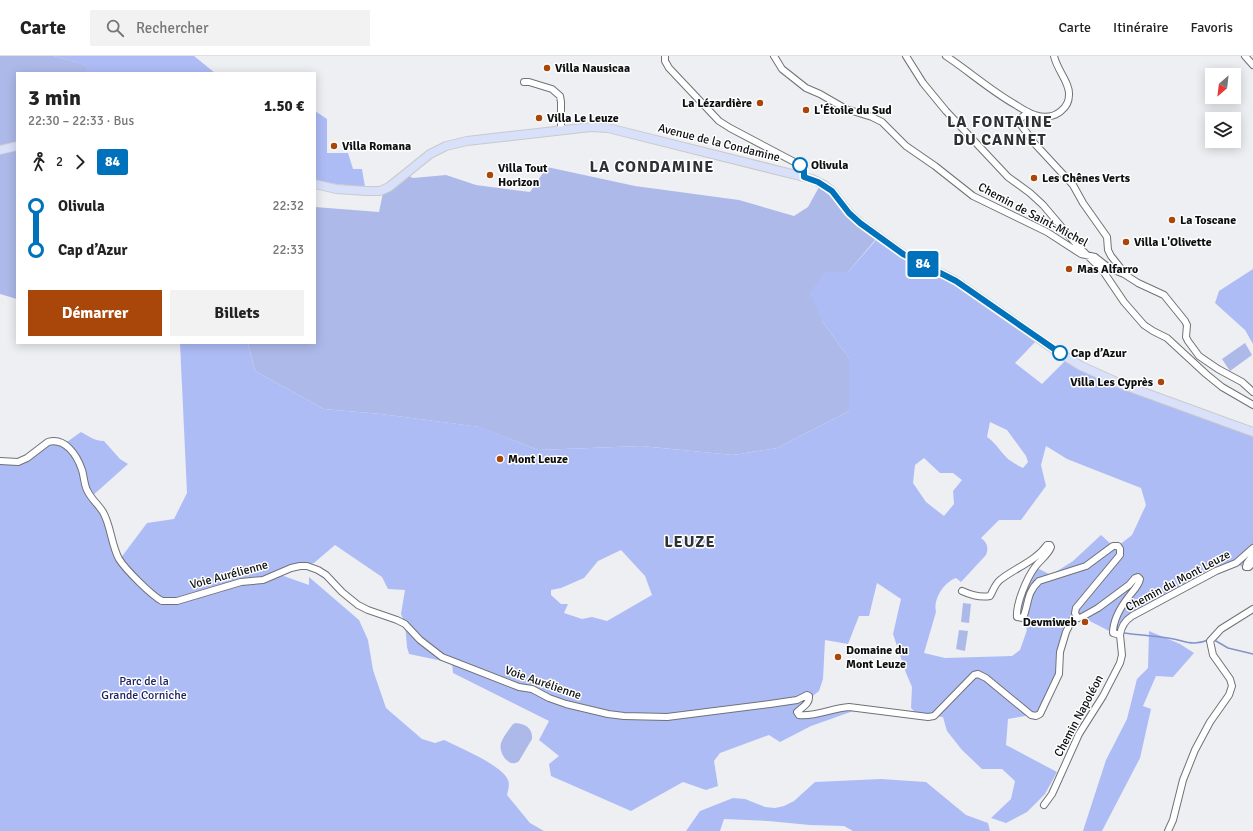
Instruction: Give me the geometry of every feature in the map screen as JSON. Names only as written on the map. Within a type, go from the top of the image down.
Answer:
[{"type":"main road","name":"Avenue de la Condamine","points":[[316,184],[336,188],[380,191],[389,187],[430,154],[446,146],[591,127],[608,128],[804,177],[818,182],[832,191],[849,213],[860,223],[903,254],[956,281],[1054,350],[1081,366],[1120,384],[1253,432]]},
{"type":"main road","points":[[0,150],[16,146]]},
{"type":"street","points":[[665,56],[665,61],[669,68],[719,121],[800,165],[804,170],[804,177]]},
{"type":"street","name":"Chemin de Saint-Michel","points":[[774,56],[782,68],[806,88],[846,109],[872,117],[882,122],[906,146],[935,166],[973,196],[1047,232],[1081,254],[1095,257],[1109,268],[1124,274],[1138,283],[1164,295],[1185,321],[1187,325],[1186,336],[1199,356],[1218,369],[1242,382],[1253,392]]},
{"type":"street","points":[[906,56],[923,83],[946,111],[1008,177],[1030,193],[1043,205],[1103,271],[1124,302],[1144,325],[1168,338],[1217,383],[1253,405]]},
{"type":"street","points":[[946,56],[994,92],[1028,112],[1036,115],[1049,116],[1063,110],[1068,102],[1068,88],[1057,68],[1054,56]]},
{"type":"street","points":[[1245,56],[1253,65]]},
{"type":"street","points":[[524,82],[529,82],[552,89],[560,96],[561,130]]},
{"type":"street","points":[[1028,112],[1020,120],[1021,125],[1035,144],[1073,184],[1083,203],[1107,237],[1108,250],[1124,274]]},
{"type":"street","name":"Voie Aurélienne","points":[[0,461],[18,462],[27,458],[48,442],[52,441],[64,444],[70,448],[76,454],[82,469],[86,489],[90,497],[103,512],[119,559],[144,587],[162,601],[177,601],[241,582],[263,580],[291,568],[300,566],[313,568],[326,575],[342,592],[358,605],[405,624],[420,640],[448,660],[520,687],[532,689],[549,698],[608,714],[667,717],[797,700],[807,695],[809,696],[809,699],[805,706],[797,712],[799,715],[810,715],[838,708],[849,707],[918,716],[934,716],[974,675],[978,674],[986,678],[1031,715],[1036,716],[1040,714],[1047,702],[1059,674],[1060,652],[1066,632],[1072,620],[1077,617]]},
{"type":"street","points":[[962,591],[984,597],[990,596],[999,581],[1021,565],[1039,555],[1047,545],[1050,546],[1052,548],[1035,567],[1021,595],[1017,612],[1018,617],[1023,618],[1033,586],[1039,581],[1086,566],[1113,546],[1118,546],[1120,549],[1120,554],[1076,608],[1075,613],[1077,617]]},
{"type":"street","name":"Chemin du Mont Leuze","points":[[1077,617],[1082,617],[1098,608],[1138,577],[1140,579],[1140,583],[1127,599],[1118,614],[1113,627],[1114,633],[1120,635],[1120,631],[1127,620],[1132,616],[1216,571],[1236,563],[1253,548]]},
{"type":"street","name":"Chemin du Mont Leuze","points":[[1253,555],[1246,563],[1246,567],[1253,562]]},
{"type":"street","points":[[1168,831],[1173,820],[1183,780],[1195,750],[1210,722],[1230,695],[1232,686],[1230,679],[1213,655],[1210,641],[1221,629],[1253,609]]},
{"type":"street","name":"Chemin Napoléon","points":[[1044,805],[1052,794],[1080,734],[1103,696],[1120,663],[1122,646],[1120,635]]},
{"type":"shaded area","points":[[0,56],[54,56],[86,65],[86,72],[16,72],[16,299],[0,294]]},
{"type":"shaded area","points":[[547,167],[635,186],[739,200],[794,216],[808,207],[819,187],[830,196],[858,226],[876,239],[848,272],[825,272],[822,321],[849,358],[849,411],[777,448],[733,455],[641,446],[538,450],[480,427],[381,414],[324,409],[255,371],[248,344],[316,344],[316,207],[379,212],[383,193],[409,176],[413,178],[446,175],[476,185],[530,192]]},
{"type":"shaded area","points":[[1245,343],[1252,355],[1230,371],[1222,359]]},
{"type":"shaded area","points":[[963,603],[971,604],[969,623],[961,622]]},
{"type":"shaded area","points":[[959,630],[968,631],[965,651],[956,649]]},
{"type":"shaded area","points":[[513,724],[522,724],[530,729],[532,739],[519,761],[512,763],[505,759],[501,751],[501,743]]},
{"type":"green space","points":[[54,56],[194,56],[214,72],[86,72],[85,65]]},
{"type":"green space","points":[[316,112],[327,119],[327,153],[348,153],[353,169],[362,169],[365,187],[316,180]]},
{"type":"green space","name":"Parc de la Grande Corniche","points":[[876,240],[912,265],[930,271],[945,279],[1037,340],[1015,363],[1042,384],[1066,360],[1109,383],[1253,436],[1253,561],[1245,568],[1232,562],[1213,567],[1127,620],[1120,631],[1115,634],[1082,617],[1077,617],[1066,632],[1059,674],[1039,717],[1031,715],[1008,719],[1006,745],[1057,772],[1045,794],[1027,812],[1006,823],[991,818],[1011,799],[1015,781],[1002,769],[982,769],[962,750],[947,731],[943,717],[918,715],[911,708],[912,687],[893,634],[901,599],[877,583],[869,616],[859,616],[848,644],[825,640],[823,679],[819,691],[809,699],[797,713],[859,709],[811,726],[780,742],[769,735],[720,753],[714,761],[718,786],[706,790],[683,782],[631,811],[551,776],[549,764],[559,756],[539,740],[549,721],[453,673],[452,663],[409,654],[405,624],[401,614],[405,590],[388,589],[382,577],[335,545],[314,563],[292,568],[278,574],[309,585],[309,577],[359,620],[368,640],[373,670],[386,708],[422,739],[435,743],[444,740],[480,757],[498,769],[504,774],[509,782],[507,795],[530,823],[544,831],[0,831],[0,461],[18,461],[48,442],[64,444],[81,432],[89,437],[104,441],[120,459],[128,464],[91,497],[103,512],[120,559],[147,523],[174,519],[187,493],[180,344],[248,344],[255,371],[324,409],[381,414],[481,427],[538,450],[641,446],[733,455],[777,448],[849,411],[849,358],[822,321],[810,293],[825,272],[848,272]],"holes":[[[990,422],[1007,430],[1026,456],[1028,462],[1023,468],[1007,458],[987,437]],[[1046,446],[1067,459],[1141,488],[1146,505],[1132,535],[1118,546],[1113,546],[1101,535],[1073,561],[1051,575],[1035,567],[1017,612],[1023,618],[1027,630],[1020,650],[1012,656],[945,658],[924,653],[936,612],[936,602],[940,592],[947,583],[956,578],[961,582],[986,555],[987,545],[981,538],[999,520],[1021,520],[1046,486],[1041,465]],[[924,458],[940,473],[953,473],[962,480],[953,491],[954,504],[944,516],[926,502],[913,483],[915,465]],[[621,550],[645,576],[652,595],[607,621],[592,617],[582,619],[564,613],[568,604],[561,604],[551,595],[551,590],[561,588],[584,578],[598,561]]]},
{"type":"green space","points":[[1253,269],[1253,344],[1245,330],[1215,303],[1219,291]]},
{"type":"green space","points":[[1149,631],[1180,644],[1194,653],[1173,677],[1156,676],[1143,706],[1151,709],[1140,758],[1102,831],[1083,831],[1106,760],[1127,719],[1137,679],[1148,668]]},
{"type":"green space","points":[[881,779],[926,782],[966,815],[988,823],[990,831],[853,831],[844,826],[724,819],[720,831],[686,831],[700,811],[733,798],[745,799],[765,807],[775,808],[784,806],[794,801],[815,782]]},
{"type":"waterway","points":[[1124,633],[1168,638],[1193,643],[1208,640]]},
{"type":"waterway","points":[[1216,641],[1228,648],[1253,654]]},
{"type":"bus line","name":"84","points":[[800,165],[803,167],[804,177],[812,179],[832,191],[849,213],[860,223],[903,254],[942,272],[969,289],[1060,353]]},
{"type":"place","name":"Villa Nausicaa","points":[[547,68]]},
{"type":"place","name":"La Lézardière","points":[[760,103]]},
{"type":"place","name":"L'Étoile du Sud","points":[[806,110]]},
{"type":"place","name":"Villa Le Leuze","points":[[539,118]]},
{"type":"place","name":"Villa Romana","points":[[334,146]]},
{"type":"place","name":"Olivula","points":[[800,165]]},
{"type":"place","name":"Villa Tout Horizon","points":[[490,175]]},
{"type":"place","name":"Les Chênes Verts","points":[[1034,178]]},
{"type":"place","name":"La Toscane","points":[[1172,220]]},
{"type":"place","name":"Villa L'Olivette","points":[[1126,242]]},
{"type":"place","name":"Mas Alfarro","points":[[1069,269]]},
{"type":"place","name":"Cap d’Azur","points":[[1060,353]]},
{"type":"place","name":"Villa Les Cyprès","points":[[1161,382]]},
{"type":"place","name":"Mont Leuze","points":[[500,459]]},
{"type":"place","name":"Devmiweb","points":[[1085,622]]},
{"type":"place","name":"Domaine du Mont Leuze","points":[[838,657]]},
{"type":"district","name":"LA FONTAINE DU CANNET","points":[[1000,131]]},
{"type":"district","name":"LA CONDAMINE","points":[[652,167]]},
{"type":"district","name":"LEUZE","points":[[690,542]]}]
